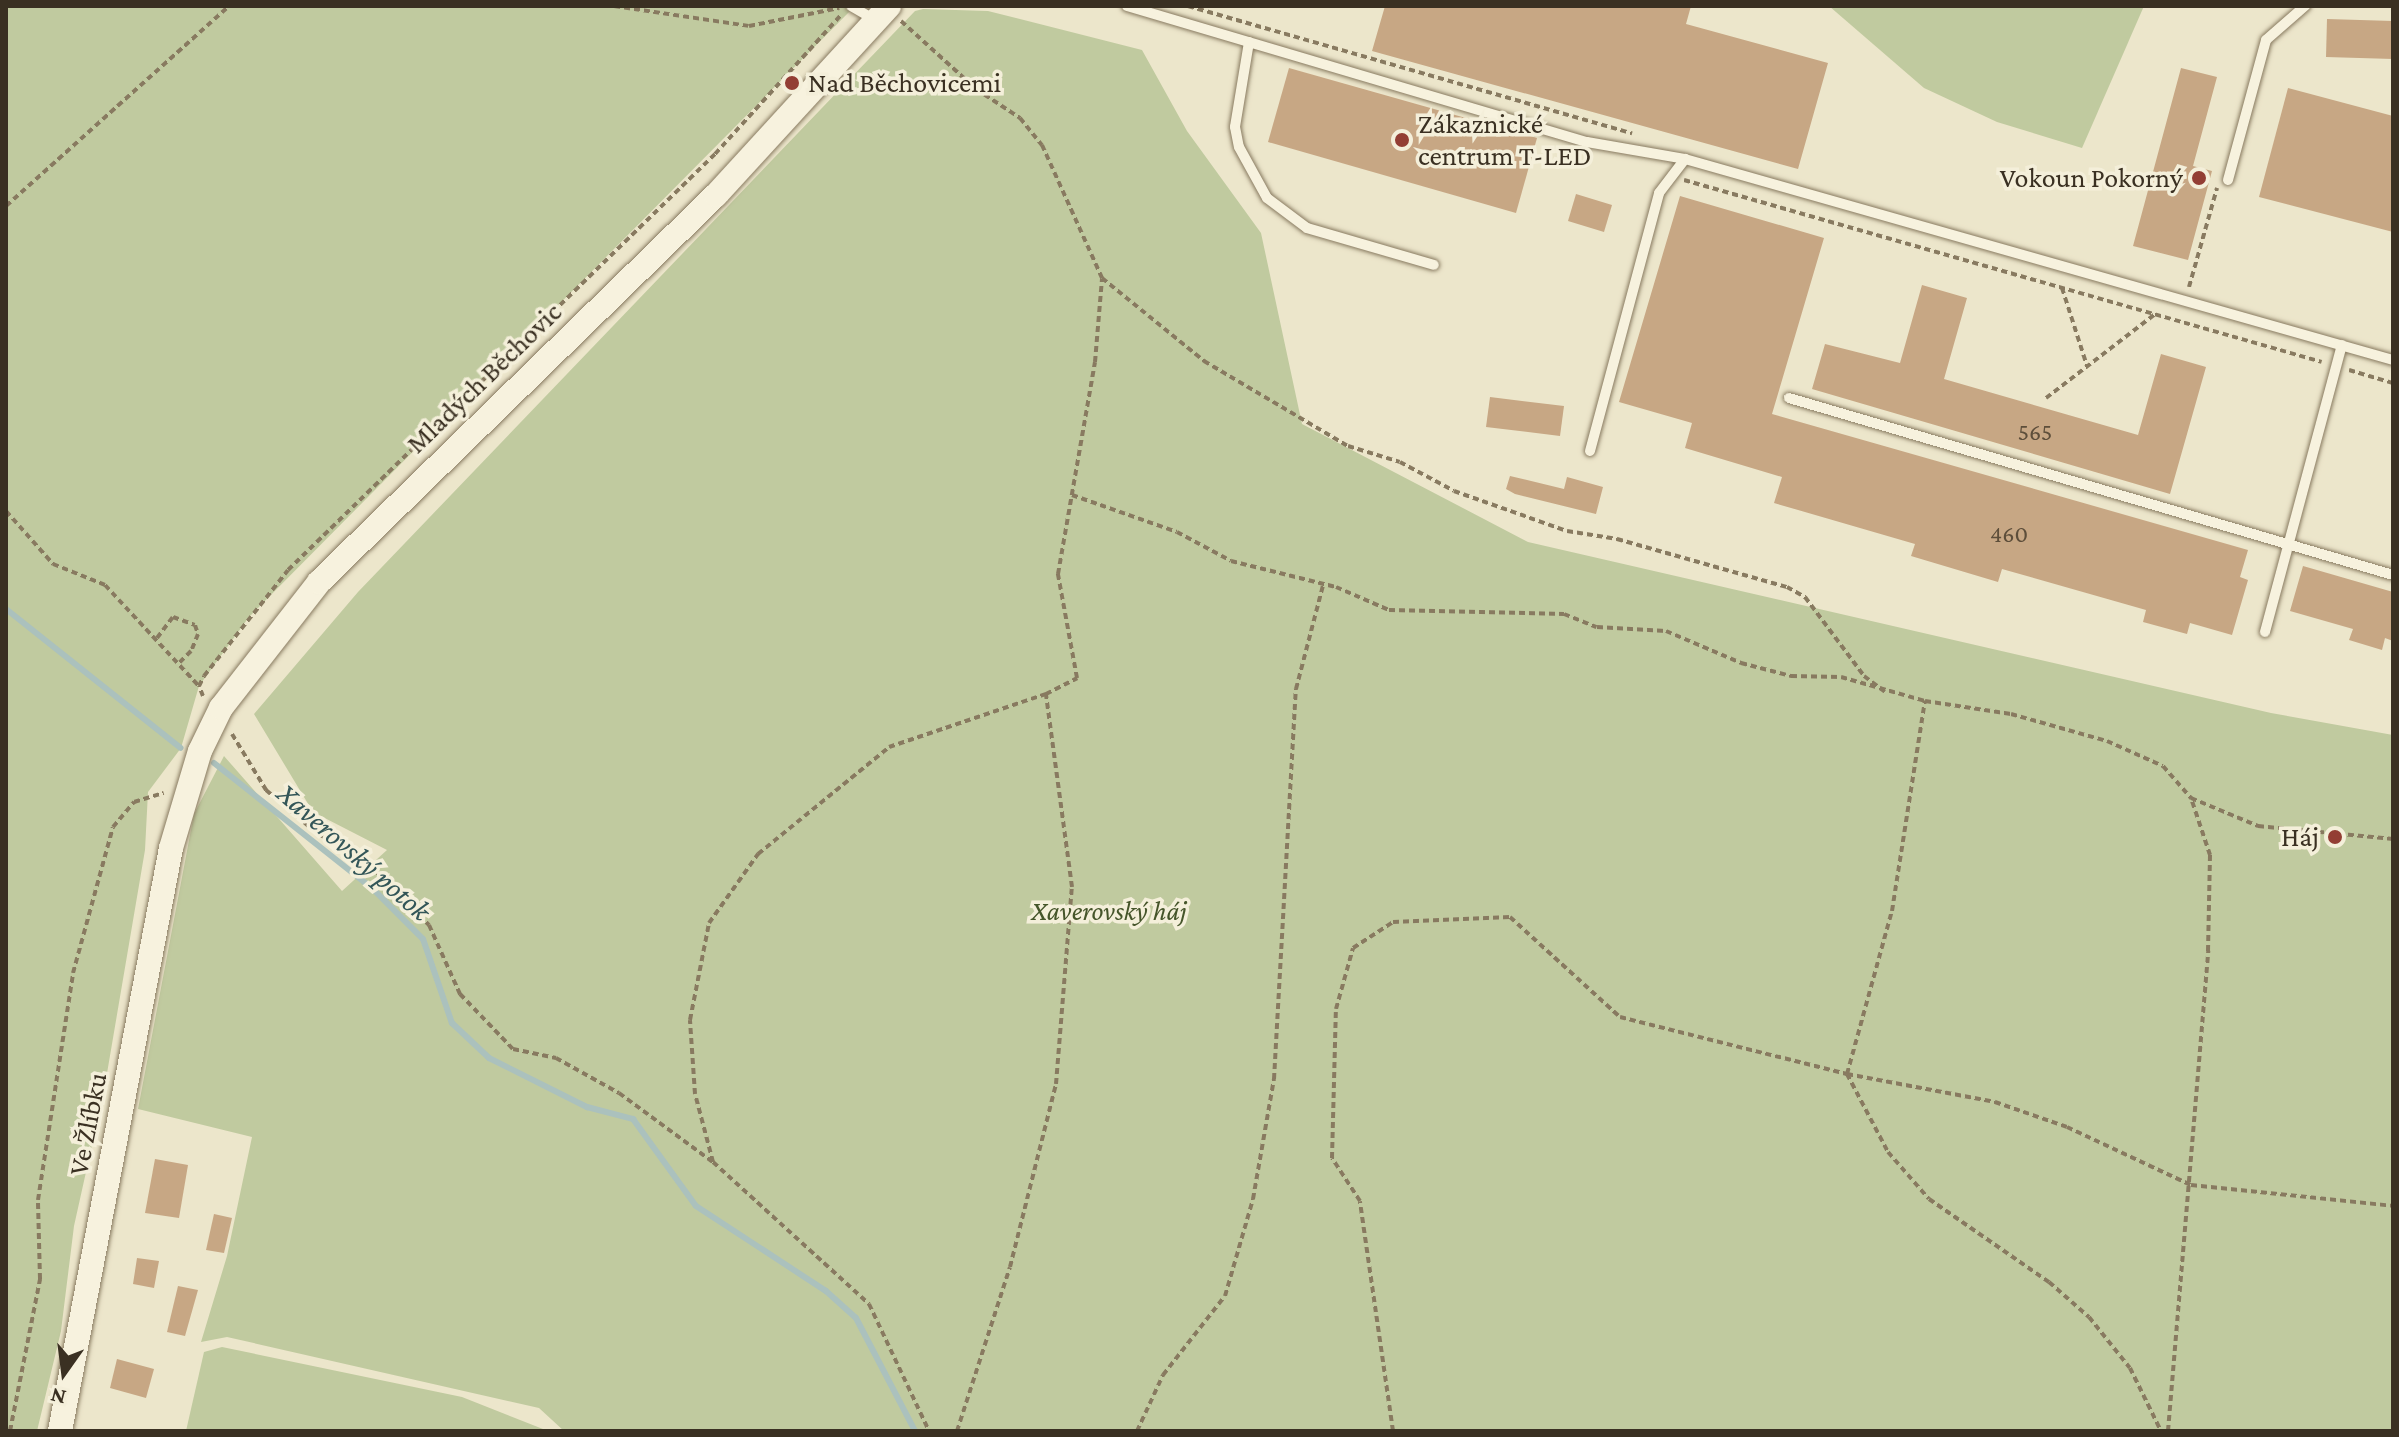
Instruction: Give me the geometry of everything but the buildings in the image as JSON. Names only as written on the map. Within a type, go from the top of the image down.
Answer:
[{"type":"street","name":"Mladých Běchovic","points":[[176,828],[200,751],[221,708],[280,625],[716,195],[882,13]]},
{"type":"street","name":"Ve Žlíbku","points":[[60,1431],[176,828]]},
{"type":"lane","points":[[850,6],[882,13]]},
{"type":"lane","points":[[1127,6],[1587,142],[1685,159],[2393,360]]},
{"type":"lane","points":[[2228,180],[2266,40],[2305,6]]},
{"type":"lane","points":[[1249,42],[1235,127],[1239,147],[1267,198],[1307,228],[1434,265]]},
{"type":"lane","points":[[1590,451],[1659,193],[1685,159]]},
{"type":"lane","points":[[2265,632],[2342,345]]},
{"type":"lane","points":[[1789,398],[2393,575]]},
{"type":"path","points":[[6,206],[229,6]]},
{"type":"path","points":[[614,6],[749,26],[850,6]]},
{"type":"path","points":[[199,686],[288,570],[715,154],[850,6]]},
{"type":"path","points":[[1188,6],[1645,137]]},
{"type":"path","points":[[882,13],[899,20],[976,89],[1020,118],[1042,145],[1102,278],[1204,361],[1348,446],[1400,462],[1454,491],[1567,531],[1617,539],[1805,597],[1864,676],[1885,692]]},
{"type":"path","points":[[1670,176],[2393,383]]},
{"type":"path","points":[[2191,277],[2216,188],[2228,180]]},
{"type":"path","points":[[713,1162],[695,1094],[690,1020],[709,923],[750,865],[889,747],[1046,694],[1077,678],[1058,574],[1095,362],[1102,278]]},
{"type":"path","points":[[2062,288],[2088,366]]},
{"type":"path","points":[[2046,398],[2176,298]]},
{"type":"path","points":[[1072,495],[1177,532],[1231,561],[1323,585],[1389,610],[1564,614],[1597,627],[1666,631],[1741,663],[1791,676],[1841,677],[1925,701],[2011,714],[2107,741],[2163,766],[2191,798],[2210,855],[2191,1185],[2168,1431]]},
{"type":"path","points":[[6,511],[53,564],[105,585],[199,686],[207,705]]},
{"type":"path","points":[[1137,1431],[1163,1375],[1225,1296],[1253,1199],[1274,1079],[1296,689],[1323,585]]},
{"type":"path","points":[[157,638],[173,617],[195,625],[198,634],[191,651],[177,665]]},
{"type":"path","points":[[957,1431],[1010,1267],[1056,1084],[1072,887],[1046,694]]},
{"type":"path","points":[[1925,701],[1892,911],[1847,1074],[1888,1152],[1929,1199],[2049,1282],[2089,1317],[2130,1368],[2161,1431]]},
{"type":"path","points":[[229,729],[266,790],[319,835],[349,844],[429,925],[460,994],[513,1049],[556,1058],[619,1093],[713,1162],[869,1304],[929,1431]]},
{"type":"path","points":[[10,1431],[40,1279],[38,1200],[73,973],[113,827],[134,802],[162,795],[170,787]]},
{"type":"path","points":[[2191,798],[2258,826],[2393,839]]},
{"type":"path","points":[[1393,1431],[1360,1201],[1332,1158],[1336,1009],[1353,948],[1393,922],[1510,917],[1620,1017],[1847,1074],[1995,1102],[2067,1127],[2191,1185],[2393,1206]]},
{"type":"green space","points":[[6,6],[855,6],[249,617],[199,686],[181,748],[148,792],[145,850],[104,1091],[74,1226],[61,1331],[37,1431],[6,1431]]},
{"type":"green space","points":[[1829,6],[2144,6],[2082,148],[1997,122],[1924,88]]},
{"type":"green space","name":"Xaverovský háj","points":[[915,11],[988,11],[1142,50],[1187,131],[1261,233],[1302,424],[1528,542],[2271,713],[2393,735],[2393,1431],[564,1431],[539,1408],[227,1337],[201,1342],[227,1256],[252,1137],[138,1109],[194,814],[224,756],[342,891],[387,850],[313,812],[254,714],[358,592]]},
{"type":"green space","points":[[222,1347],[462,1397],[548,1431],[186,1431],[204,1352]]},
{"type":"waterway","name":"Xaverovský potok","points":[[6,609],[181,748]]},
{"type":"waterway","name":"Xaverovský potok","points":[[214,763],[374,890],[423,939],[452,1023],[489,1058],[587,1107],[633,1119],[696,1206],[826,1291],[856,1318],[915,1431]]},
{"type":"place","name":"Nad Běchovicemi","points":[[792,83]]},
{"type":"place","name":"Zákaznické centrum T-LED","points":[[1402,140]]},
{"type":"place","name":"Vokoun Pokorný","points":[[2199,178]]},
{"type":"place","name":"Háj","points":[[2335,837]]}]
